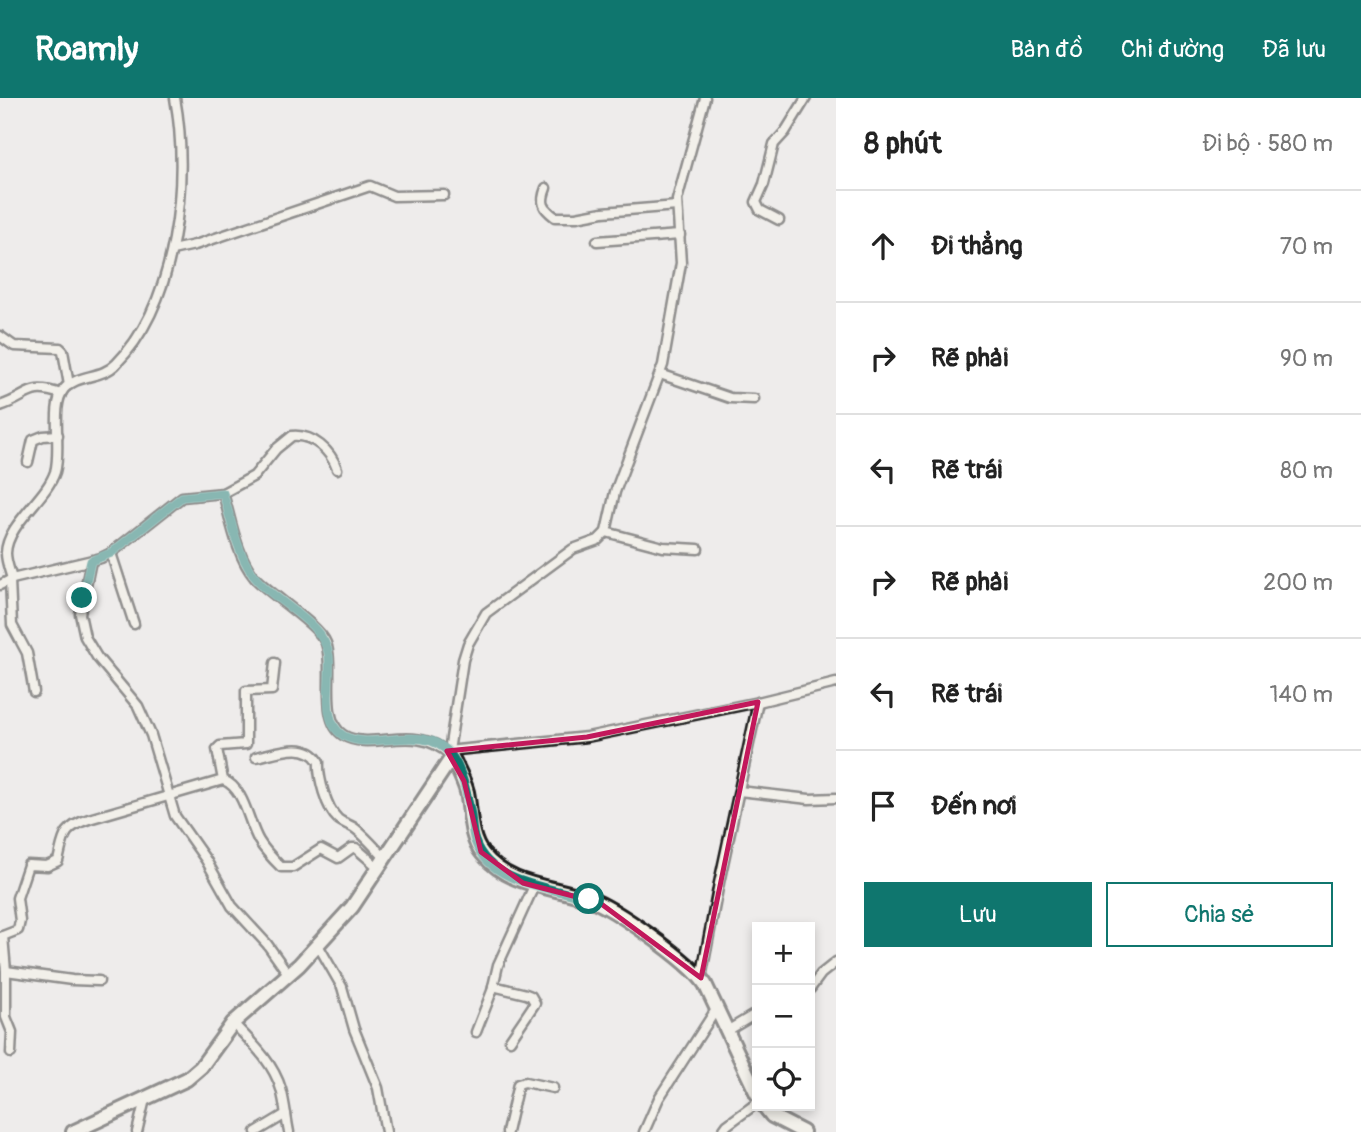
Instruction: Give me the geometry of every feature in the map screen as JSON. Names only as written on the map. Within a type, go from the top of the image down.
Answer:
[{"type":"street","points":[[34,692],[27,653],[12,625],[8,542],[54,475],[61,394],[69,385],[107,372],[139,338],[150,318],[173,247],[176,229],[181,141],[175,98]]},
{"type":"street","points":[[73,1132],[195,1073],[233,1023],[289,975],[352,907],[449,753],[463,660],[468,644],[486,613],[573,549],[598,540],[606,532],[615,492],[660,374],[680,273],[677,206],[705,98]]},
{"type":"street","points":[[779,220],[760,210],[756,202],[764,184],[776,139],[785,132],[806,98]]},
{"type":"street","points":[[173,247],[195,245],[363,187],[377,187],[394,195],[444,195]]},
{"type":"street","points":[[545,188],[541,200],[555,217],[677,206]]},
{"type":"street","points":[[597,241],[680,235]]},
{"type":"street","points":[[0,336],[14,346],[60,348],[63,351],[69,385]]},
{"type":"street","points":[[660,374],[730,398],[754,399]]},
{"type":"street","points":[[0,406],[20,400],[34,389],[44,388],[61,394]]},
{"type":"street","points":[[28,462],[33,440],[58,435]]},
{"type":"street","points":[[0,585],[11,579],[91,561],[111,553],[182,497],[223,493],[254,476],[276,449],[292,436],[309,438],[321,446],[333,459],[337,469]]},
{"type":"street","points":[[223,493],[239,548],[253,575],[324,639],[329,656],[330,712],[336,730],[346,737],[358,740],[417,738],[436,744],[449,753],[464,782],[475,842],[481,852],[503,872],[523,883],[600,903],[672,953],[701,978],[752,1084]]},
{"type":"street","points":[[606,532],[663,547],[698,549]]},
{"type":"street","points":[[111,553],[134,624]]},
{"type":"street","points":[[91,561],[82,598],[81,626],[97,657],[138,706],[151,735],[175,816],[206,860],[232,906],[267,944],[289,975]]},
{"type":"street","points":[[223,780],[217,749],[220,746],[246,744],[246,691],[272,690],[275,663]]},
{"type":"street","points":[[449,753],[564,741],[758,702],[836,683]]},
{"type":"street","points":[[701,978],[758,702]]},
{"type":"street","points":[[256,757],[302,749],[310,751],[319,761],[320,783],[334,814],[356,829],[382,863]]},
{"type":"street","points":[[11,1053],[12,1032],[6,1017],[6,971],[1,937],[18,930],[20,926],[17,898],[28,865],[47,866],[58,861],[64,835],[72,827],[89,819],[223,780],[240,796],[258,839],[281,867],[293,867],[321,849],[338,858],[356,848],[382,863]]},
{"type":"street","points":[[739,791],[809,799],[836,798]]},
{"type":"street","points":[[476,1032],[498,965],[534,886]]},
{"type":"street","points":[[318,945],[342,987],[354,1029],[378,1088],[386,1132]]},
{"type":"street","points":[[813,985],[836,962]]},
{"type":"street","points":[[6,971],[99,981]]},
{"type":"street","points":[[493,986],[531,996],[535,1003],[510,1040]]},
{"type":"street","points":[[644,1132],[659,1098],[717,1008]]},
{"type":"street","points":[[727,1031],[752,1016]]},
{"type":"street","points":[[233,1023],[266,1059],[274,1072],[281,1087],[289,1132]]},
{"type":"street","points":[[507,1132],[518,1084],[525,1082],[553,1088]]},
{"type":"street","points":[[137,1132],[145,1099]]},
{"type":"street","points":[[722,1132],[727,1125],[752,1107]]},
{"type":"street","points":[[768,1111],[772,1116],[803,1132]]},
{"type":"street","points":[[256,1132],[286,1114]]},
{"type":"street","points":[[100,1132],[103,1118]]},
{"type":"highlighted area","points":[[758,702],[701,978],[600,903],[523,883],[481,852],[464,781],[447,751],[587,737]]},
{"type":"route","points":[[82,598],[91,561],[111,553],[172,502],[192,495],[223,493],[239,548],[253,575],[324,639],[329,656],[331,721],[336,730],[346,737],[358,740],[417,738],[442,748],[452,757],[464,782],[475,842],[481,852],[503,872],[523,883],[589,899]]}]
